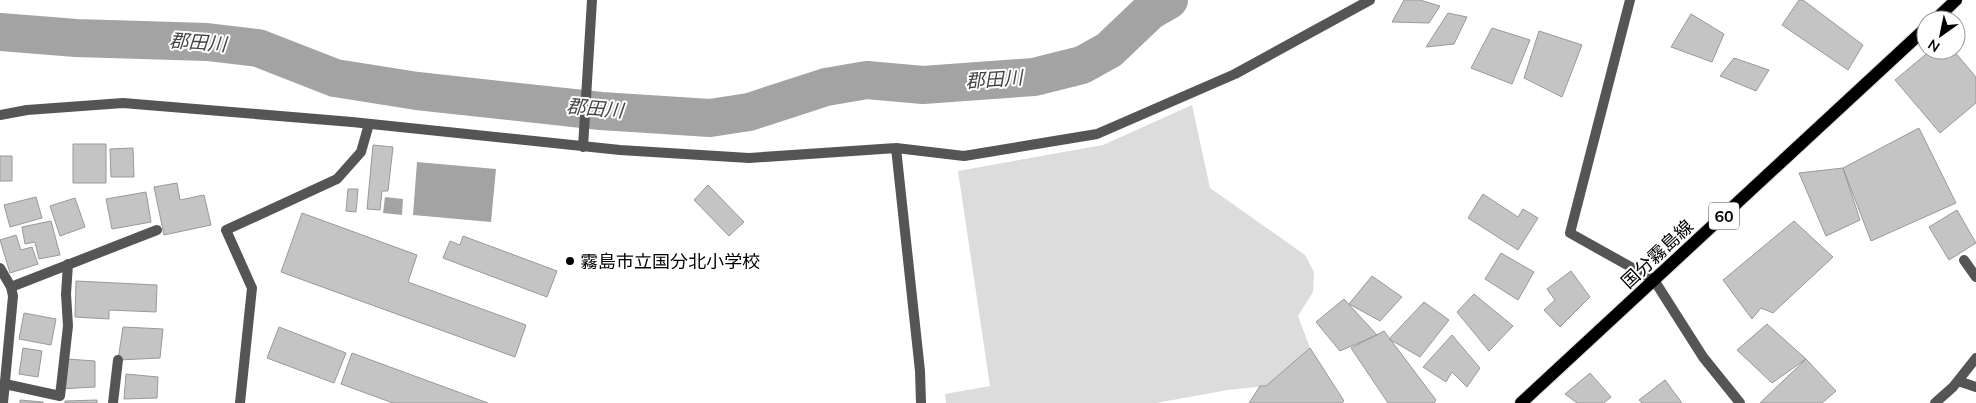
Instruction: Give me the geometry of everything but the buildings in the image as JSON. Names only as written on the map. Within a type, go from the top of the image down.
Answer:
[{"type":"main road","points":[[1946,10],[1956,0]]},
{"type":"main road","name":"国分霧島線","points":[[1521,403],[1916,37]]},
{"type":"street","points":[[0,115],[27,110],[123,103],[750,158],[896,148],[964,156],[1098,134],[1235,74],[1370,0]]},
{"type":"street","points":[[1630,0],[1570,233],[1654,280],[1703,357],[1740,403]]},
{"type":"street","points":[[583,142],[592,2]]},
{"type":"street","points":[[240,403],[252,288],[226,230],[337,179],[361,152],[369,124]]},
{"type":"street","points":[[896,148],[920,371],[921,403]]},
{"type":"street","points":[[11,287],[157,230]]},
{"type":"street","points":[[1964,260],[1976,277]]},
{"type":"street","points":[[5,384],[60,399],[68,326],[66,294],[68,264]]},
{"type":"street","points":[[0,268],[11,287],[13,296],[3,403]]},
{"type":"street","points":[[1935,403],[1958,381],[1976,358]]},
{"type":"street","points":[[114,403],[118,360]]},
{"type":"street","points":[[1958,381],[1976,387]]},
{"type":"shaded area","points":[[1192,105],[1210,188],[1305,255],[1314,272],[1313,292],[1298,316],[1310,348],[1266,386],[1228,390],[1156,403],[946,403],[945,394],[990,386],[958,171],[1103,145]]},
{"type":"shaded area","points":[[417,162],[496,169],[491,222],[413,215]]},
{"type":"shaded area","points":[[385,197],[403,199],[402,215],[383,213]]},
{"type":"waterway","name":"郡田川","points":[[0,32],[76,38],[207,42],[258,48],[335,78],[417,91],[601,111],[710,118],[749,112],[826,87],[867,80],[923,85],[1034,77],[1082,65],[1109,50],[1150,11],[1169,0]]},
{"type":"place","name":"霧島市立国分北小学校","points":[[570,261]]}]
